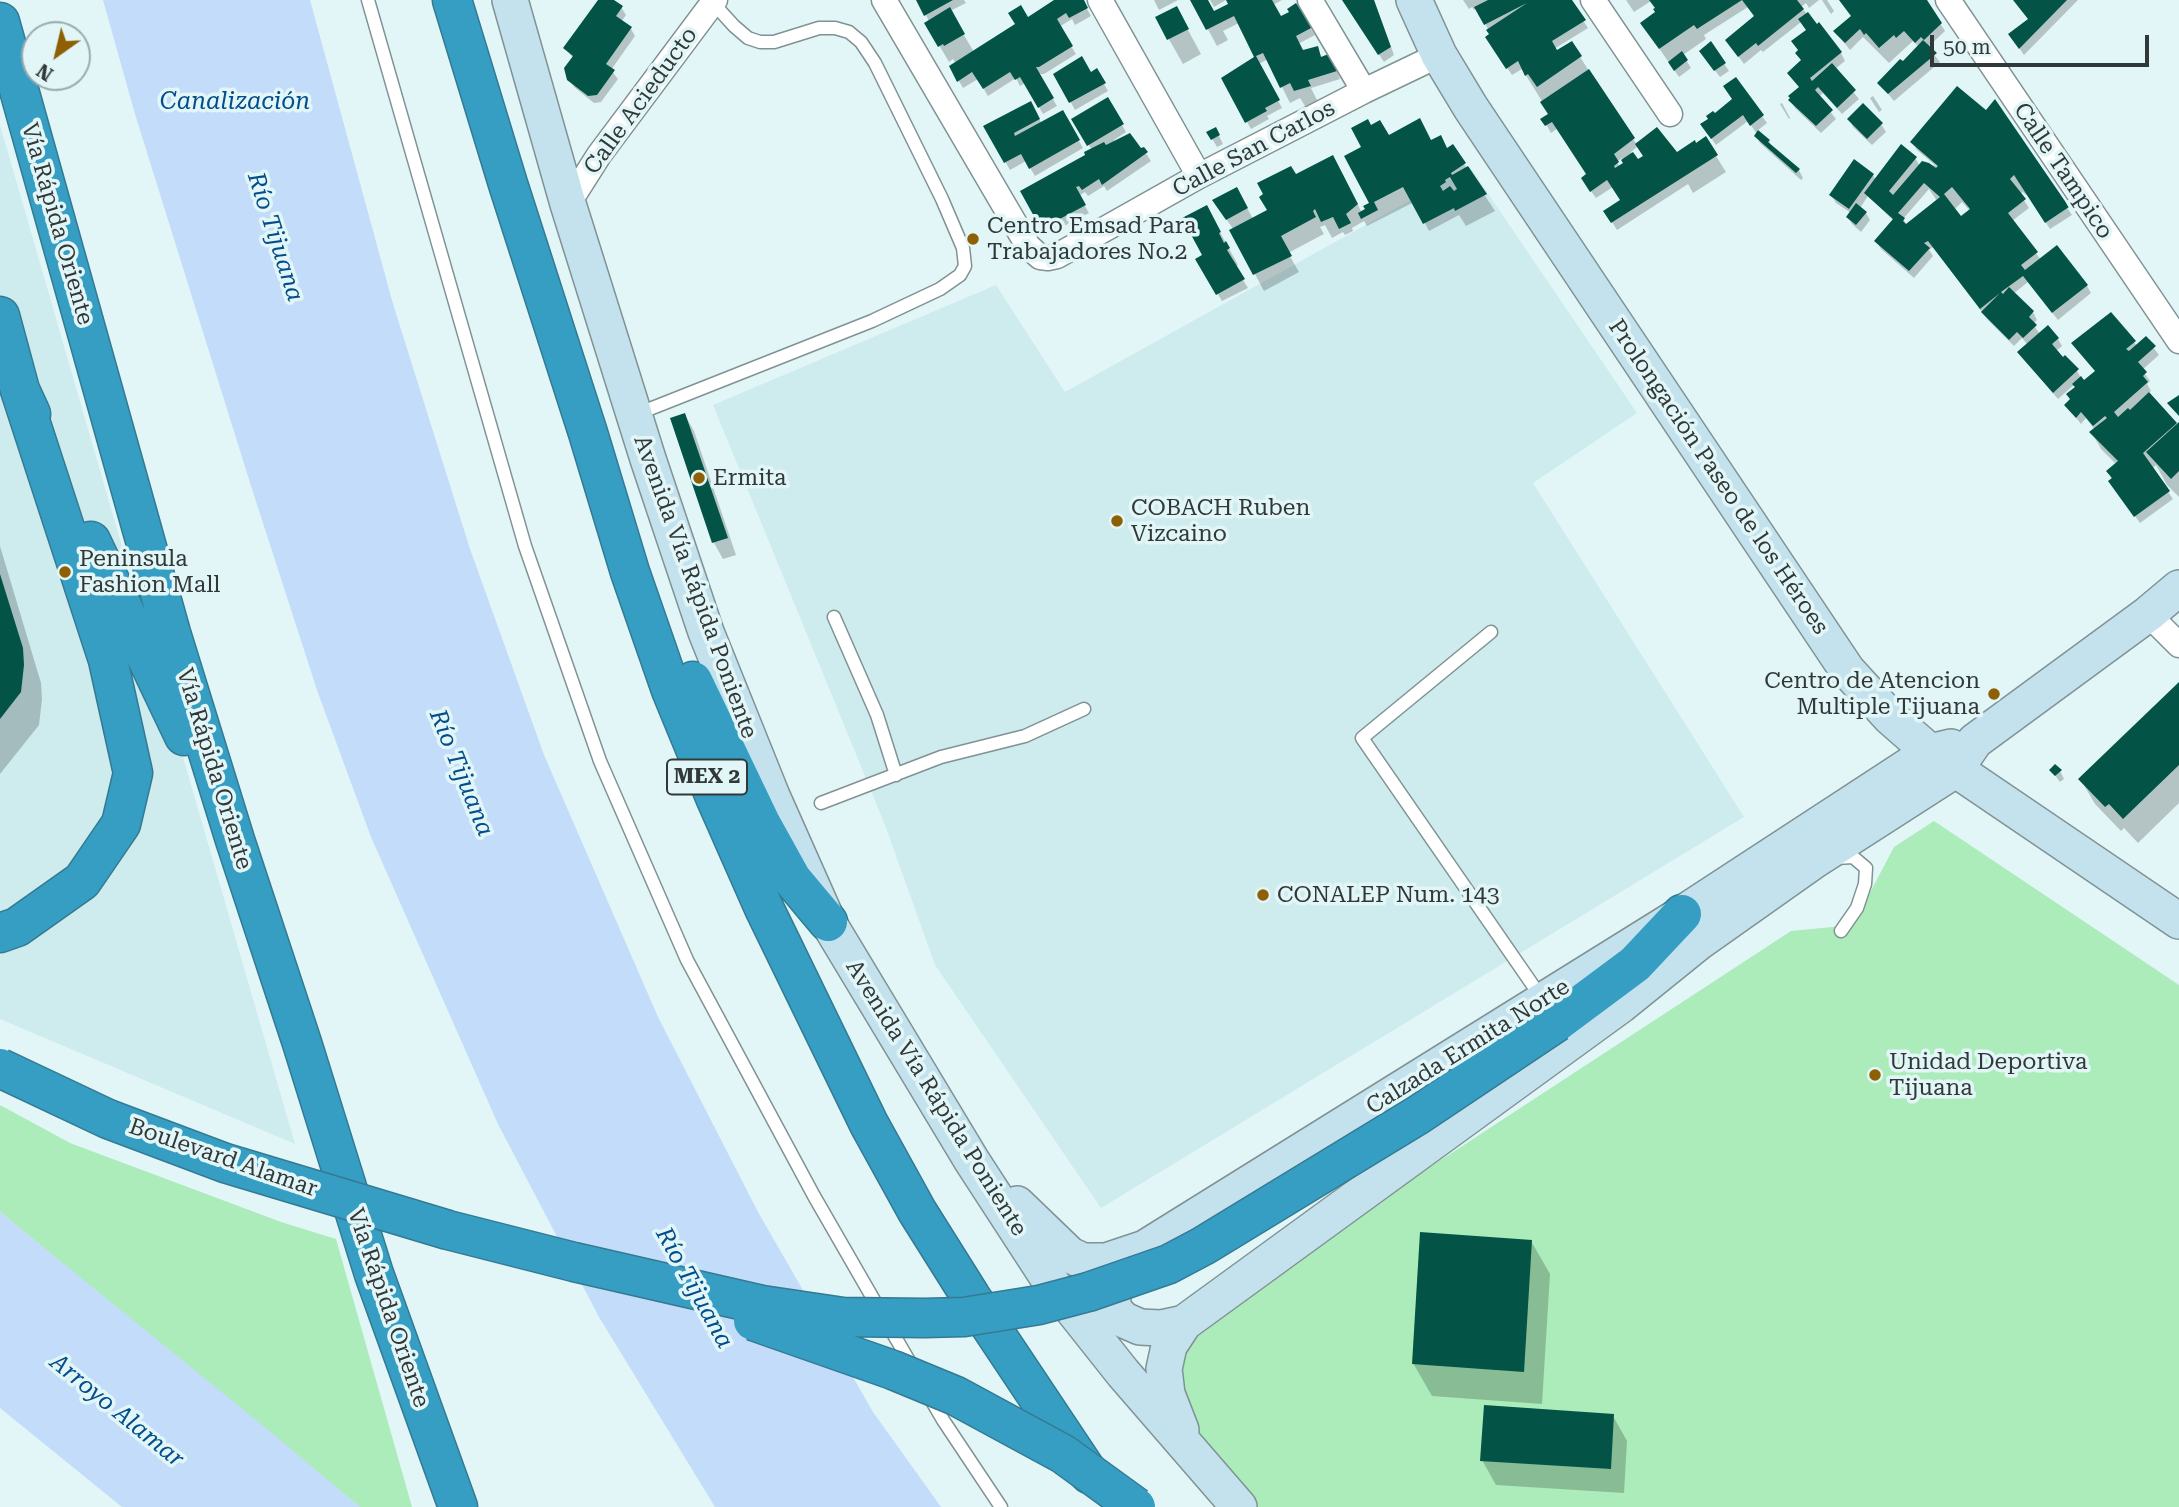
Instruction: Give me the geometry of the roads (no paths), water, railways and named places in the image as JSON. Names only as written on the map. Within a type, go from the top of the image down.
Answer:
[{"type":"highway","name":"MEX 2","points":[[452,0],[629,572],[671,690],[715,797],[764,908],[869,1124],[917,1211],[1112,1507]]},
{"type":"highway","name":"Vía Rápida Oriente","points":[[0,22],[168,620],[235,840],[374,1274],[458,1507]]},
{"type":"highway","points":[[0,316],[20,390],[108,660],[133,773],[121,824],[82,881],[18,927],[0,933]]},
{"type":"highway","points":[[20,390],[162,693],[235,840]]},
{"type":"highway","points":[[629,572],[667,626],[761,823],[792,879],[828,922]]},
{"type":"highway","points":[[574,1262],[762,1305],[843,1317],[964,1317],[1039,1306],[1133,1277],[1168,1264],[1203,1246],[1418,1115],[1550,1011],[1635,964],[1682,914]]},
{"type":"highway","name":"Boulevard Alamar","points":[[0,1068],[108,1119],[225,1164],[448,1230],[574,1262]]},
{"type":"highway","points":[[574,1262],[893,1370],[956,1396],[1063,1454],[1136,1507]]},
{"type":"main road","name":"Avenida Vía Rápida Poniente","points":[[510,0],[568,204],[706,632],[772,796],[828,922],[971,1161],[1051,1281],[1123,1373],[1239,1507]]},
{"type":"main road","name":"Prolongación Paseo de los Héroes","points":[[1415,0],[1438,55],[1847,670],[1890,717],[1942,761],[2179,921]]},
{"type":"main road","name":"Calzada Ermita Norte","points":[[1682,914],[1975,741],[2148,614],[2179,588]]},
{"type":"main road","name":"Calzada Ermita Norte","points":[[1187,1445],[1167,1394],[1164,1369],[1169,1346],[1184,1323],[1621,1005],[1699,942],[1815,860],[1942,761]]},
{"type":"main road","name":"Calzada Ermita Norte","points":[[971,1161],[1070,1255],[1083,1261],[1106,1261],[1145,1248],[1550,1011]]},
{"type":"main road","points":[[1145,1248],[1121,1276],[1112,1295],[1114,1310],[1124,1320],[1140,1327],[1161,1328],[1184,1323]]},
{"type":"street","name":"Calle San Carlos","points":[[884,0],[1028,246],[1040,257],[1057,256],[1199,176],[1438,55]]},
{"type":"street","points":[[1100,0],[1199,176]]},
{"type":"street","points":[[1310,0],[1364,91]]},
{"type":"street","points":[[1594,0],[1670,114]]},
{"type":"street","name":"Calle Tampico","points":[[1948,0],[2179,341]]},
{"type":"street","name":"Calle Acieducto","points":[[568,204],[598,155],[714,2]]},
{"type":"street","points":[[2148,614],[2179,645]]},
{"type":"lane","points":[[368,0],[525,546],[600,761],[693,972],[814,1196],[943,1420],[1001,1507]]},
{"type":"lane","points":[[634,415],[872,321],[952,282],[965,266],[963,248],[942,199],[875,64],[860,42],[849,32],[835,28],[820,28],[774,42],[760,42],[741,32],[714,2]]},
{"type":"lane","points":[[834,617],[877,715],[896,775]]},
{"type":"lane","points":[[1491,632],[1362,738],[1550,1011]]},
{"type":"lane","points":[[821,803],[974,747],[1025,736],[1084,709]]},
{"type":"lane","points":[[1815,860],[1853,857],[1866,868],[1865,884],[1857,908],[1841,931]]},
{"type":"water","name":"Canalización","points":[[103,0],[310,0],[393,304],[470,549],[544,755],[658,1017],[758,1212],[873,1412],[941,1507],[715,1507],[599,1317],[498,1124],[371,837],[318,693],[251,486],[135,114]]},
{"type":"water","name":"Arroyo Alamar","points":[[0,1212],[360,1507],[122,1507],[0,1408]]},
{"type":"place","name":"Centro Emsad Para Trabajadores No.2","points":[[973,239]]},
{"type":"place","name":"Ermita","points":[[699,478]]},
{"type":"place","name":"COBACH Ruben Vizcaino","points":[[1117,521]]},
{"type":"place","name":"Peninsula Fashion Mall","points":[[65,572]]},
{"type":"place","name":"Centro de Atencion Multiple Tijuana","points":[[1994,694]]},
{"type":"place","name":"CONALEP Num. 143","points":[[1263,895]]},
{"type":"place","name":"Unidad Deportiva Tijuana","points":[[1875,1075]]},
{"type":"water label","name":"Río Tijuana","points":[[275,237]]},
{"type":"water label","name":"Río Tijuana","points":[[461,773]]},
{"type":"water label","name":"Río Tijuana","points":[[694,1288]]}]
